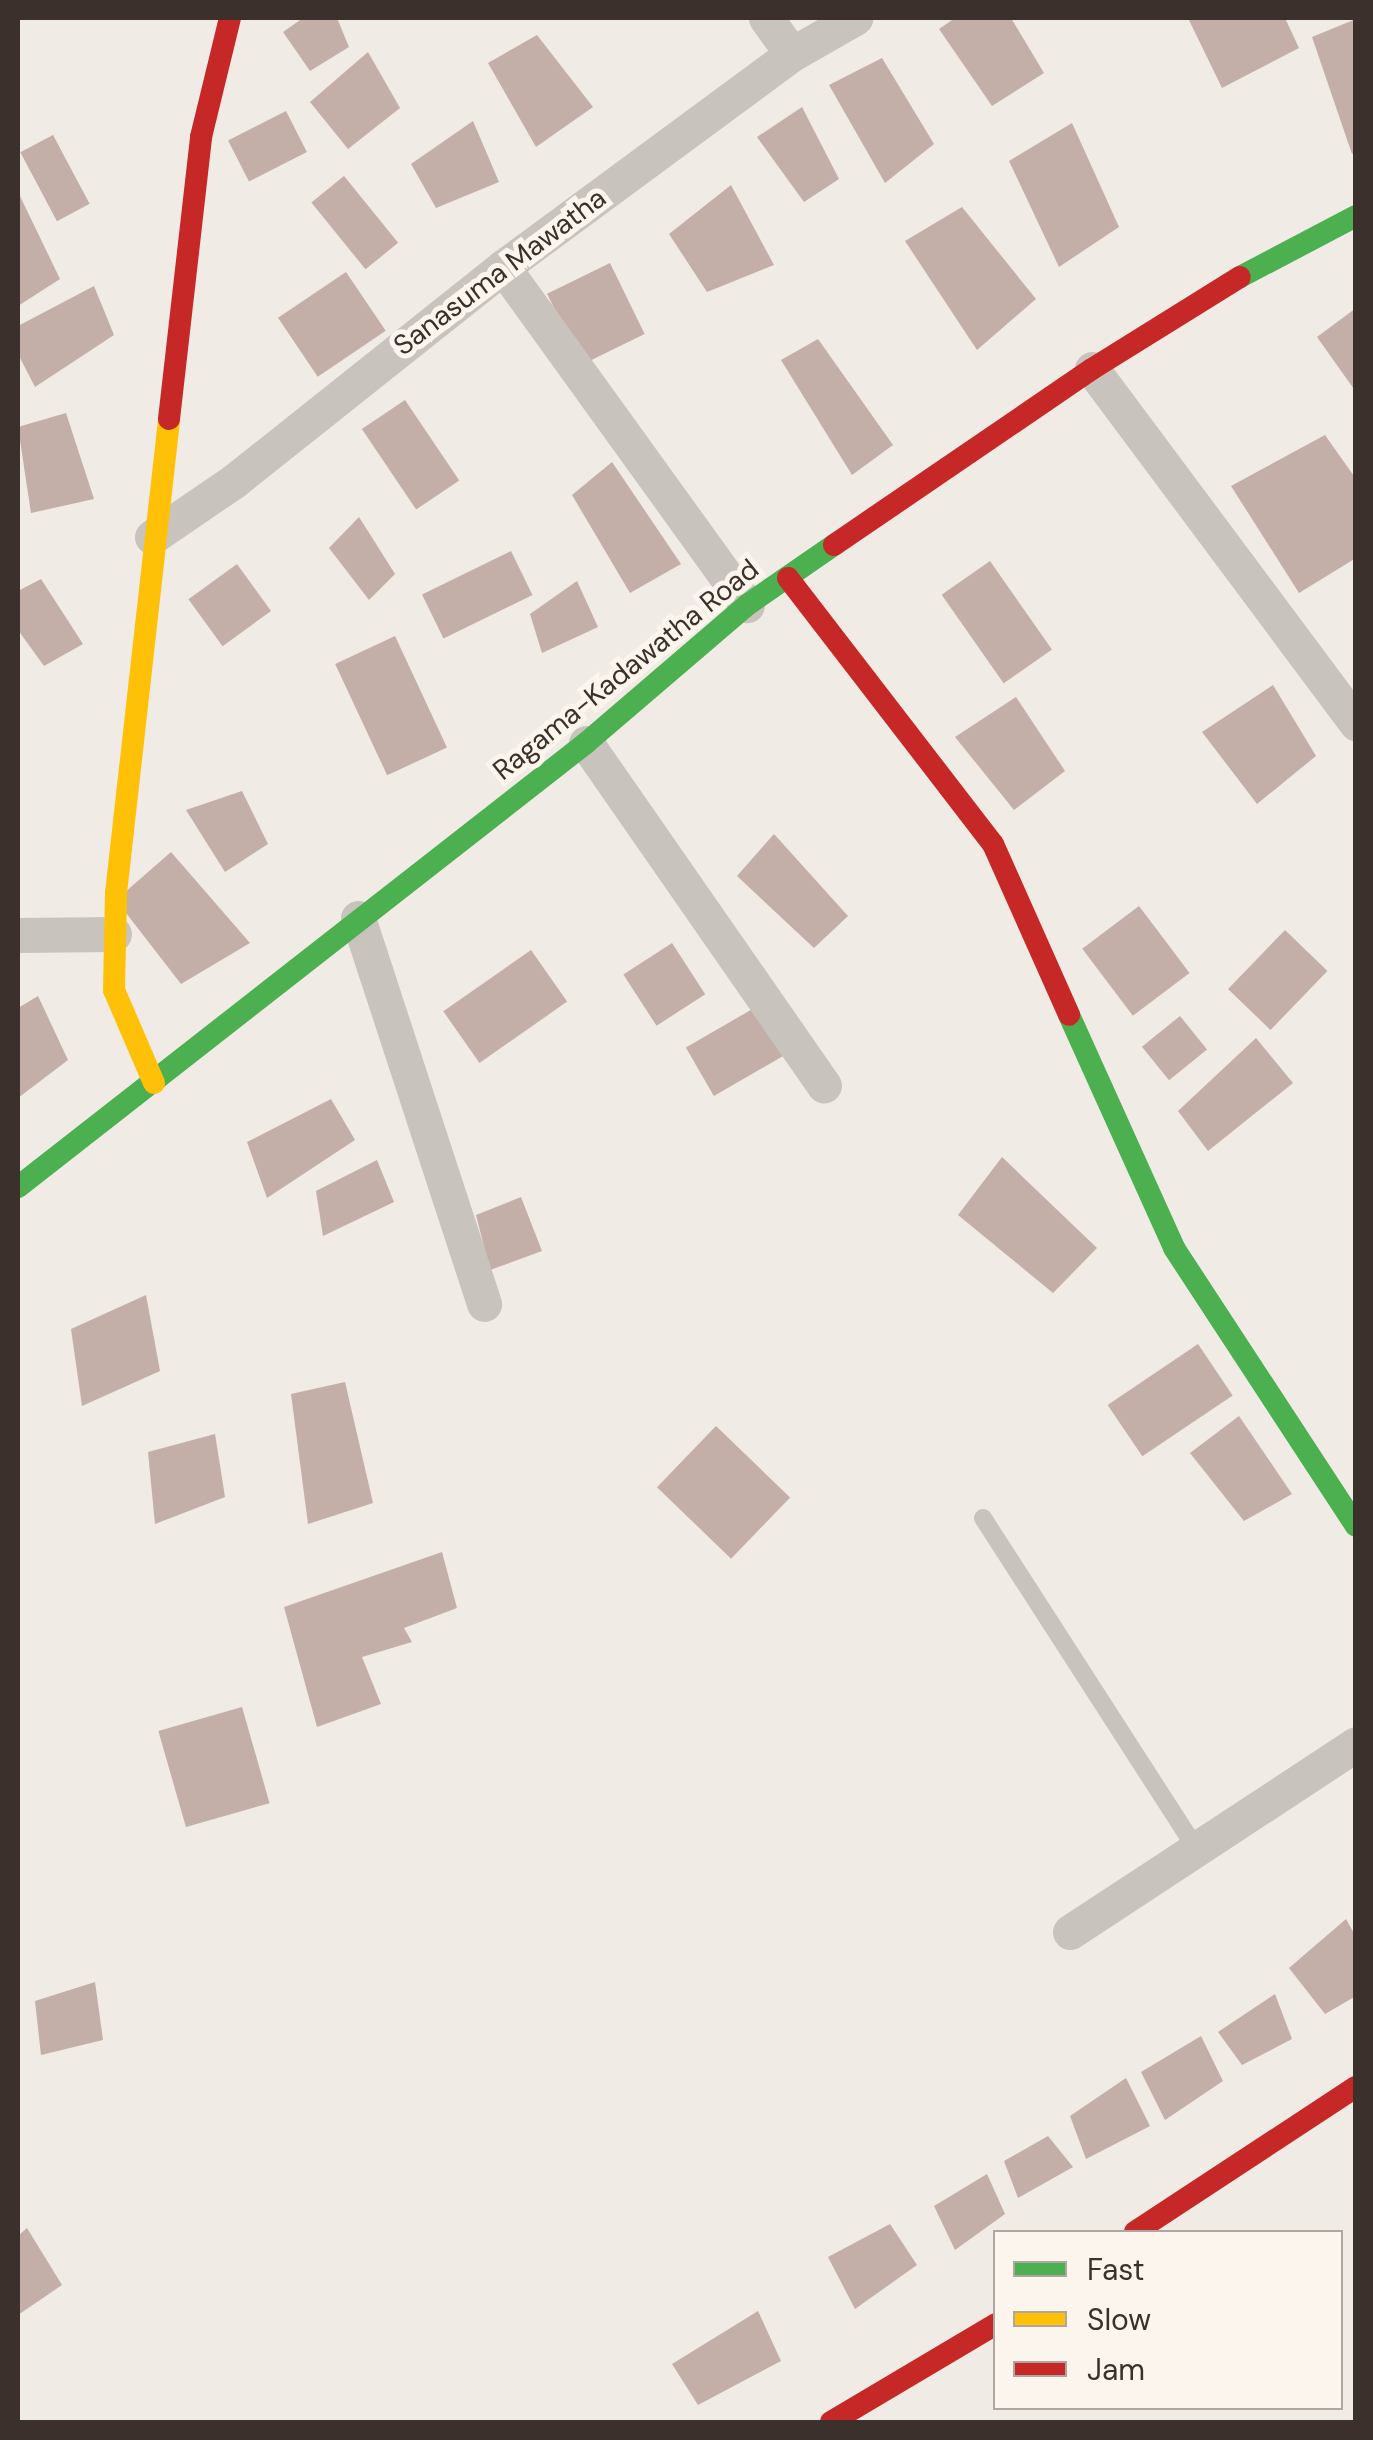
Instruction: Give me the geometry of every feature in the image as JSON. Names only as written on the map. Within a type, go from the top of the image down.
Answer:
[{"type":"street","points":[[154,1084],[114,990],[114,934],[152,537],[201,138],[230,18]]},
{"type":"street","points":[[766,18],[792,54]]},
{"type":"street","name":"Sanasuma Mawatha","points":[[152,537],[504,267],[792,54],[855,18]]},
{"type":"street","name":"Ragama-Kadawatha Road","points":[[18,1187],[586,743],[747,605],[1092,369],[1209,294],[1356,216]]},
{"type":"street","points":[[504,267],[747,605]]},
{"type":"street","points":[[1092,369],[1356,723]]},
{"type":"street","points":[[788,578],[994,844],[1174,1248],[1356,1526]]},
{"type":"street","points":[[586,743],[824,1085]]},
{"type":"street","points":[[358,918],[484,1304]]},
{"type":"street","points":[[18,935],[114,934]]},
{"type":"street","points":[[1070,1932],[1356,1744]]},
{"type":"street","points":[[1138,2230],[1356,2087]]},
{"type":"street","points":[[831,2422],[919,2375],[993,2326]]},
{"type":"street","points":[[864,2422],[919,2375]]},
{"type":"lane","points":[[983,1518],[1196,1849]]},
{"type":"building","points":[[303,18],[337,18],[349,47],[310,71],[283,32]]},
{"type":"building","points":[[955,18],[1011,18],[1044,73],[992,106],[939,29]]},
{"type":"building","points":[[1188,18],[1285,18],[1299,48],[1222,88]]},
{"type":"building","points":[[1356,19],[1356,153],[1352,154],[1312,37]]},
{"type":"building","points":[[537,35],[593,107],[536,147],[488,63]]},
{"type":"building","points":[[368,52],[400,108],[348,149],[310,102]]},
{"type":"building","points":[[882,58],[934,144],[885,183],[829,85]]},
{"type":"building","points":[[802,107],[839,179],[804,202],[757,137]]},
{"type":"building","points":[[286,111],[307,152],[249,181],[228,141]]},
{"type":"building","points":[[473,121],[499,182],[436,208],[411,164]]},
{"type":"building","points":[[1072,123],[1119,227],[1059,267],[1009,161]]},
{"type":"building","points":[[53,135],[90,204],[57,221],[20,152]]},
{"type":"building","points":[[344,176],[398,243],[365,269],[311,202]]},
{"type":"building","points":[[731,185],[774,265],[707,292],[669,234]]},
{"type":"building","points":[[18,192],[60,279],[18,306]]},
{"type":"building","points":[[962,207],[1036,299],[977,350],[905,241]]},
{"type":"building","points":[[610,263],[645,334],[582,365],[547,294]]},
{"type":"building","points":[[346,272],[386,331],[318,377],[278,318]]},
{"type":"building","points":[[94,286],[114,335],[35,387],[18,354],[18,326]]},
{"type":"building","points":[[1356,308],[1356,392],[1317,337]]},
{"type":"building","points":[[818,339],[893,445],[852,475],[781,360]]},
{"type":"building","points":[[405,400],[459,480],[416,509],[362,429]]},
{"type":"building","points":[[66,413],[94,499],[31,513],[18,427]]},
{"type":"building","points":[[1325,435],[1356,479],[1356,558],[1299,593],[1231,486]]},
{"type":"building","points":[[612,462],[681,564],[630,593],[572,495]]},
{"type":"building","points":[[359,517],[395,574],[369,600],[329,548]]},
{"type":"building","points":[[511,551],[532,595],[443,638],[422,594]]},
{"type":"building","points":[[990,561],[1052,649],[1004,683],[942,595]]},
{"type":"building","points":[[237,564],[271,611],[223,646],[188,599]]},
{"type":"building","points":[[41,579],[83,644],[44,666],[18,630],[18,591]]},
{"type":"building","points":[[577,581],[598,627],[542,653],[530,614]]},
{"type":"building","points":[[395,636],[447,747],[387,775],[335,664]]},
{"type":"building","points":[[1273,685],[1316,756],[1257,804],[1202,732]]},
{"type":"building","points":[[1016,697],[1065,771],[1014,810],[955,737]]},
{"type":"building","points":[[242,791],[268,844],[225,872],[186,810]]},
{"type":"building","points":[[774,834],[848,916],[814,948],[737,876]]},
{"type":"building","points":[[171,852],[250,943],[181,984],[116,900]]},
{"type":"building","points":[[1139,906],[1190,973],[1133,1016],[1082,949]]},
{"type":"building","points":[[1285,930],[1327,971],[1270,1030],[1228,989]]},
{"type":"building","points":[[672,943],[705,994],[657,1026],[623,975]]},
{"type":"building","points":[[531,950],[567,1002],[479,1063],[443,1011]]},
{"type":"building","points":[[38,996],[68,1060],[18,1098],[18,1008]]},
{"type":"building","points":[[756,1007],[784,1055],[714,1096],[686,1048]]},
{"type":"building","points":[[1180,1016],[1207,1049],[1169,1080],[1142,1047]]},
{"type":"building","points":[[1256,1038],[1293,1083],[1208,1151],[1178,1111]]},
{"type":"building","points":[[331,1099],[355,1140],[267,1198],[247,1142]]},
{"type":"building","points":[[1002,1157],[1097,1248],[1053,1293],[958,1215]]},
{"type":"building","points":[[377,1160],[394,1202],[323,1236],[316,1191]]},
{"type":"building","points":[[521,1197],[542,1251],[490,1270],[476,1215]]},
{"type":"building","points":[[146,1295],[160,1371],[82,1406],[71,1329]]},
{"type":"building","points":[[1198,1344],[1233,1395],[1142,1456],[1108,1405]]},
{"type":"building","points":[[345,1382],[373,1503],[308,1524],[291,1394]]},
{"type":"building","points":[[1239,1416],[1292,1494],[1244,1521],[1190,1453]]},
{"type":"building","points":[[716,1426],[790,1498],[731,1559],[657,1487]]},
{"type":"building","points":[[215,1434],[225,1497],[155,1524],[148,1452]]},
{"type":"building","points":[[442,1552],[457,1608],[404,1628],[412,1642],[362,1657],[381,1704],[317,1727],[284,1607]]},
{"type":"building","points":[[242,1707],[270,1803],[186,1827],[158,1731]]},
{"type":"building","points":[[1346,1919],[1356,1937],[1356,1996],[1325,2014],[1289,1968]]},
{"type":"building","points":[[95,1982],[103,2040],[41,2055],[35,2001]]},
{"type":"building","points":[[1275,1994],[1292,2039],[1242,2065],[1218,2032]]},
{"type":"building","points":[[1201,2036],[1223,2081],[1165,2120],[1141,2072]]},
{"type":"building","points":[[1126,2078],[1150,2126],[1086,2159],[1070,2116]]},
{"type":"building","points":[[1048,2136],[1073,2167],[1018,2198],[1004,2161]]},
{"type":"building","points":[[987,2174],[1005,2214],[955,2250],[934,2206]]},
{"type":"building","points":[[890,2224],[917,2265],[855,2309],[828,2257]]},
{"type":"building","points":[[27,2228],[62,2285],[18,2315],[18,2236]]},
{"type":"building","points":[[758,2311],[781,2361],[698,2405],[672,2364]]},
{"type":"traffic: fast","points":[[1240,277],[1356,216]]},
{"type":"traffic: fast","points":[[18,1187],[586,743],[747,605],[834,545]]},
{"type":"traffic: fast","points":[[1069,1015],[1174,1248],[1356,1526]]},
{"type":"traffic: slow","points":[[154,1083],[114,990],[116,893],[169,419]]},
{"type":"traffic: jam","points":[[169,419],[201,137],[230,18]]},
{"type":"traffic: jam","points":[[834,545],[1092,369],[1240,277]]},
{"type":"traffic: jam","points":[[788,578],[993,844],[1069,1015]]},
{"type":"traffic: jam","points":[[1138,2230],[1356,2087]]},
{"type":"traffic: jam","points":[[831,2422],[993,2326]]}]
